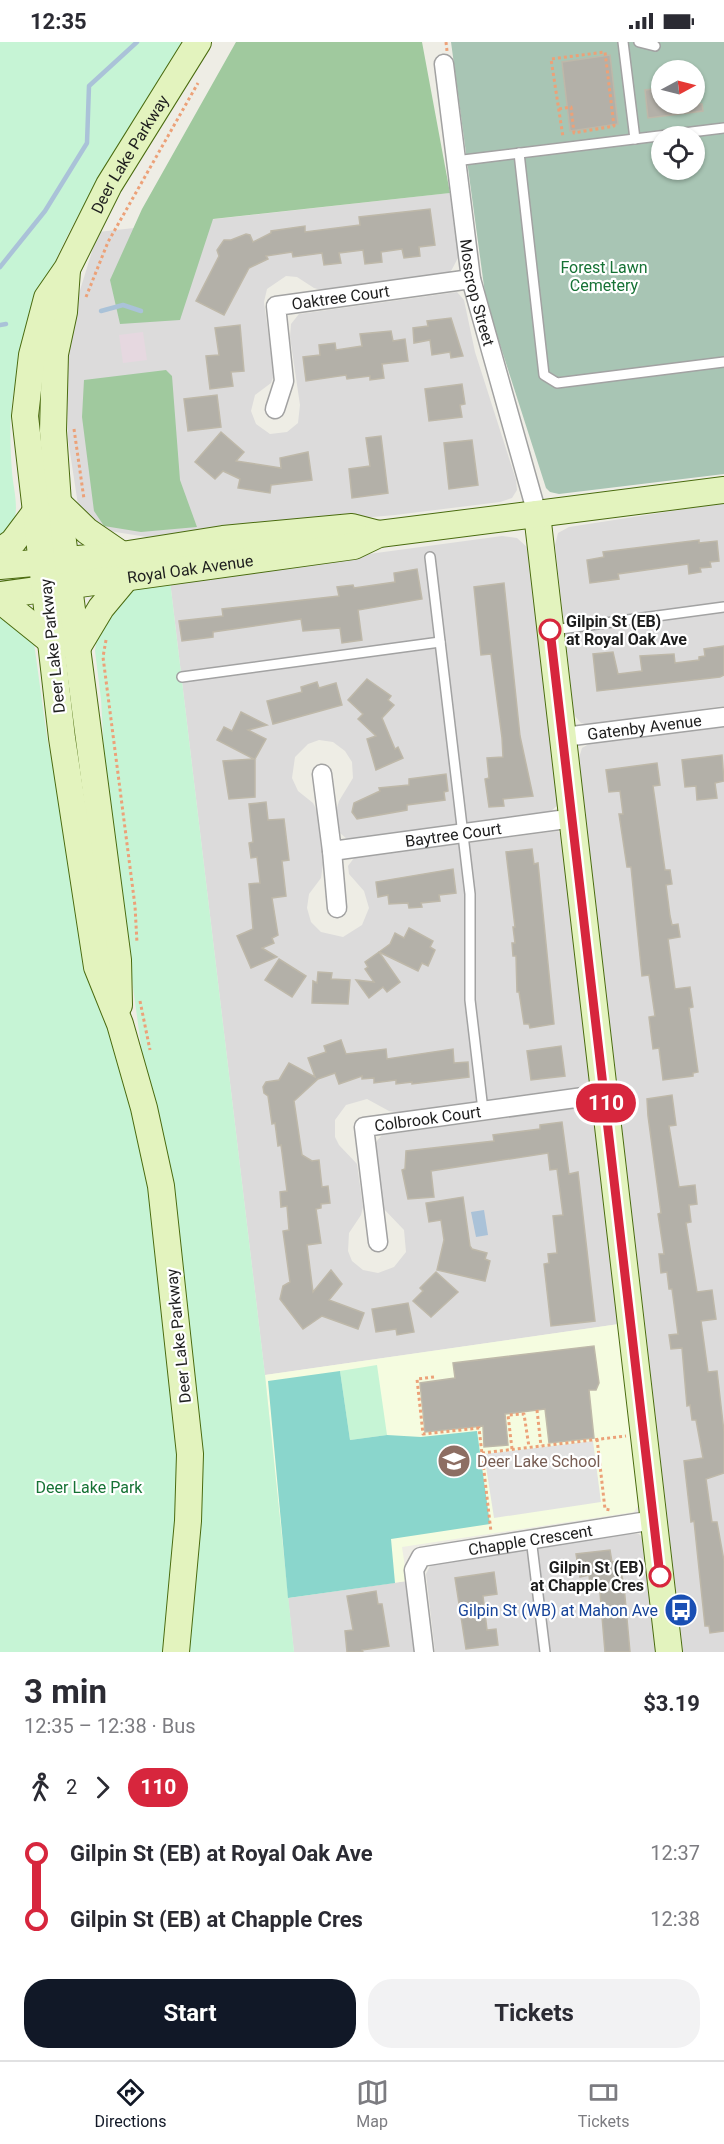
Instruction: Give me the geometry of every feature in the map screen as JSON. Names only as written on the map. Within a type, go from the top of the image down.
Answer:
[{"type":"main road","name":"Deer Lake Parkway","points":[[120,1024],[117,960],[77,648],[57,587],[47,506],[53,431],[54,366],[64,312],[66,269],[109,185],[198,42]]},
{"type":"main road","name":"Royal Oak Avenue","points":[[0,595],[57,587],[223,539],[352,527],[379,534],[724,490]]},
{"type":"main road","points":[[0,551],[47,506],[87,531],[124,566],[77,648]]},
{"type":"main road","points":[[537,514],[669,1652]]},
{"type":"main road","name":"Royal Oak Avenue","points":[[0,566],[54,561],[124,566]]},
{"type":"main road","name":"Deer Lake Parkway","points":[[57,587],[51,641],[62,738],[97,967],[120,1024],[149,1128],[161,1186],[190,1465],[188,1521],[176,1652]]},
{"type":"main road","points":[[0,600],[51,641]]},
{"type":"street","name":"Moscrop Street","points":[[444,64],[471,279],[537,514]]},
{"type":"street","name":"Oaktree Court","points":[[276,409],[284,381],[276,306],[471,279]]},
{"type":"street","name":"Gatenby Avenue","points":[[564,737],[724,717]]},
{"type":"street","points":[[322,774],[337,908]]},
{"type":"street","name":"Baytree Court","points":[[332,851],[574,818]]},
{"type":"street","name":"Colbrook Court","points":[[378,1242],[364,1127],[605,1094]]},
{"type":"street","name":"Chapple Crescent","points":[[424,1652],[414,1570],[417,1560],[426,1554],[654,1520]]},
{"type":"lane","points":[[623,42],[635,139]]},
{"type":"lane","points":[[639,42],[655,46]]},
{"type":"lane","points":[[455,160],[724,128]]},
{"type":"lane","points":[[519,153],[544,375],[557,383],[724,362]]},
{"type":"lane","points":[[430,556],[470,894],[470,1000],[483,1110]]},
{"type":"lane","points":[[550,630],[724,607]]},
{"type":"lane","points":[[182,677],[440,642]]},
{"type":"lane","points":[[531,1538],[545,1652]]},
{"type":"path","points":[[559,109],[571,107],[574,133],[615,126],[605,52],[551,59],[565,148]]},
{"type":"path","points":[[86,300],[108,242],[203,74]]},
{"type":"path","points":[[74,420],[83,496],[87,504]]},
{"type":"path","points":[[434,1377],[417,1379],[423,1434],[479,1428],[491,1520]]},
{"type":"path","points":[[537,1410],[541,1446]]},
{"type":"path","points":[[512,1449],[508,1415],[524,1414],[529,1447]]},
{"type":"path","points":[[482,1453],[628,1435]]},
{"type":"path","points":[[597,1439],[604,1502]]},
{"type":"shaded area","points":[[450,193],[459,256],[450,273],[322,290],[314,288],[297,277],[286,276],[267,289],[264,302],[274,375],[271,383],[255,395],[251,411],[256,424],[270,434],[287,432],[298,423],[300,405],[290,337],[291,324],[299,314],[457,292],[464,300],[475,352],[516,480],[517,490],[512,498],[500,502],[395,515],[147,537],[103,530],[78,505],[68,439],[67,369],[77,300],[98,232]]},
{"type":"shaded area","points":[[143,332],[147,360],[123,363],[119,335]]},
{"type":"shaded area","points":[[724,503],[724,706],[588,725],[581,723],[574,715],[555,545],[558,533],[569,527]]},
{"type":"shaded area","points":[[502,536],[517,538],[528,548],[558,805],[551,811],[347,839],[340,833],[336,811],[339,801],[353,778],[352,762],[345,751],[333,742],[319,740],[308,744],[295,757],[292,778],[298,791],[313,803],[317,811],[323,864],[321,878],[309,894],[307,908],[311,922],[321,932],[343,937],[362,925],[369,908],[364,891],[349,874],[348,866],[354,858],[558,831],[562,835],[591,1078],[587,1085],[582,1087],[400,1113],[389,1111],[367,1099],[346,1105],[335,1120],[335,1137],[339,1145],[357,1164],[363,1207],[361,1215],[349,1233],[348,1251],[352,1261],[363,1270],[378,1273],[394,1267],[406,1252],[404,1230],[382,1207],[375,1149],[376,1142],[382,1135],[587,1107],[594,1112],[619,1324],[265,1375],[170,581]]},
{"type":"shaded area","points":[[724,725],[724,1652],[683,1652],[579,758],[582,748],[589,744]]},
{"type":"shaded area","points":[[484,1210],[488,1235],[476,1237],[471,1212]]},
{"type":"shaded area","name":"Deer Lake School","points":[[619,1324],[639,1504],[634,1512],[402,1547],[407,1581],[288,1598],[265,1375]]},
{"type":"shaded area","points":[[340,1371],[350,1440],[387,1435],[421,1437],[477,1431],[490,1524],[391,1539],[395,1583],[288,1598],[268,1381]]},
{"type":"shaded area","points":[[593,1441],[601,1502],[494,1518],[484,1454]]},
{"type":"shaded area","points":[[629,1533],[639,1534],[644,1540],[657,1652],[435,1652],[426,1574],[431,1564]]},
{"type":"shaded area","points":[[407,1581],[415,1652],[294,1652],[288,1598]]},
{"type":"green space","points":[[0,42],[187,42],[107,165],[82,208],[40,296],[25,342],[11,410],[10,441],[16,512],[11,529],[0,544]]},
{"type":"green space","points":[[236,42],[422,42],[450,193],[213,219],[180,320],[120,324],[110,280],[142,209]]},
{"type":"green space","name":"Forest Lawn Cemetery","points":[[451,42],[724,42],[724,474],[559,494],[550,492],[546,488],[486,301]]},
{"type":"green space","points":[[166,370],[172,376],[180,480],[197,527],[141,532],[104,526],[94,511],[82,417],[84,380]]},
{"type":"green space","points":[[170,581],[265,1375],[294,1652],[184,1652],[196,1539],[144,1068],[106,788],[101,699],[95,651],[97,633],[132,589]]},
{"type":"green space","name":"Deer Lake Park","points":[[0,614],[32,638],[34,643],[47,737],[92,965],[145,1156],[174,1394],[180,1497],[165,1652],[0,1652]]},
{"type":"green space","points":[[377,1365],[387,1435],[350,1440],[340,1371]]},
{"type":"building","points":[[610,55],[618,124],[570,131],[562,62]]},
{"type":"building","points":[[651,89],[651,114],[679,114],[648,118],[645,90]]},
{"type":"building","points":[[430,209],[435,245],[419,247],[420,256],[404,258],[402,249],[381,252],[382,262],[365,264],[363,250],[339,253],[341,263],[324,265],[322,253],[293,257],[292,252],[266,256],[268,259],[249,268],[224,315],[196,301],[219,256],[217,250],[224,240],[231,240],[246,234],[250,235],[253,242],[271,231],[305,226],[305,232],[360,225],[359,217]]},
{"type":"building","points":[[451,318],[463,356],[451,358],[450,352],[432,355],[430,340],[414,343],[413,328],[428,326],[427,321]]},
{"type":"building","points":[[240,325],[244,371],[231,372],[233,386],[210,389],[206,356],[219,355],[215,328]]},
{"type":"building","points":[[391,331],[393,341],[405,339],[408,361],[382,364],[384,378],[370,380],[370,376],[347,379],[346,375],[306,381],[303,357],[320,355],[319,345],[335,343],[336,350],[362,346],[360,334]]},
{"type":"building","points":[[462,384],[465,404],[460,405],[462,417],[429,421],[425,389]]},
{"type":"building","points":[[217,395],[221,427],[188,431],[184,399]]},
{"type":"building","points":[[221,432],[244,452],[236,461],[281,468],[280,458],[308,452],[312,480],[271,485],[270,493],[238,488],[240,479],[223,471],[215,479],[195,462]]},
{"type":"building","points":[[381,436],[388,493],[352,498],[349,469],[370,466],[366,438]]},
{"type":"building","points":[[472,440],[478,485],[449,489],[444,443]]},
{"type":"building","points":[[699,540],[699,543],[717,541],[719,561],[710,562],[711,567],[700,568],[701,572],[689,574],[688,564],[618,574],[619,579],[590,583],[587,560],[604,557],[603,552]]},
{"type":"building","points":[[417,569],[422,599],[358,610],[362,640],[342,643],[340,628],[303,631],[301,619],[213,632],[213,637],[182,641],[179,621],[223,616],[222,609],[339,596],[337,587],[353,585],[354,588],[395,582],[394,573]]},
{"type":"building","points":[[504,583],[520,736],[533,796],[503,799],[504,806],[489,807],[485,779],[489,778],[487,758],[503,757],[502,738],[491,654],[481,655],[474,587]]},
{"type":"building","points":[[724,646],[724,675],[720,677],[597,691],[593,654],[613,652],[618,674],[642,671],[640,656],[674,654],[675,663],[699,660],[699,657],[705,656],[704,649]]},
{"type":"building","points":[[367,679],[391,696],[388,700],[394,705],[382,718],[395,749],[398,747],[403,758],[376,770],[367,739],[376,736],[358,719],[363,714],[348,700]]},
{"type":"building","points":[[317,682],[319,688],[336,683],[342,705],[273,724],[267,701],[302,692],[301,687]]},
{"type":"building","points":[[241,712],[267,725],[248,730],[266,739],[255,759],[255,797],[229,799],[223,761],[254,759],[217,740],[224,727],[232,731]]},
{"type":"building","points":[[722,755],[724,781],[715,783],[717,798],[697,800],[696,786],[685,787],[682,760]]},
{"type":"building","points":[[657,763],[660,785],[653,786],[665,870],[670,870],[672,884],[666,885],[670,916],[672,925],[678,924],[680,937],[668,939],[675,989],[690,987],[693,1007],[689,1008],[698,1072],[693,1073],[693,1076],[663,1080],[659,1048],[653,1049],[649,1017],[655,1016],[649,975],[642,976],[631,867],[627,867],[619,814],[623,814],[620,791],[609,792],[606,770]]},
{"type":"building","points":[[446,774],[448,791],[444,792],[445,800],[407,805],[407,810],[357,819],[352,812],[354,803],[380,791],[379,788],[409,785],[409,779]]},
{"type":"building","points":[[266,802],[268,820],[284,819],[289,860],[282,861],[286,896],[272,898],[278,935],[272,938],[274,943],[262,948],[277,957],[251,968],[237,936],[253,929],[249,884],[260,883],[257,857],[251,858],[249,843],[253,842],[249,804]]},
{"type":"building","points":[[532,849],[534,864],[538,863],[554,1024],[530,1028],[529,1024],[524,1024],[519,992],[517,992],[516,956],[513,956],[512,943],[515,943],[513,927],[515,927],[506,852]]},
{"type":"building","points":[[453,869],[456,893],[439,895],[440,901],[421,903],[422,907],[409,908],[408,903],[389,904],[388,895],[378,897],[376,882]]},
{"type":"building","points":[[409,928],[433,941],[430,947],[435,950],[428,966],[422,963],[418,971],[379,952],[390,944],[395,933],[404,938]]},
{"type":"building","points":[[379,952],[400,982],[387,992],[383,987],[369,998],[356,980],[374,982],[365,969],[368,967],[365,962]]},
{"type":"building","points":[[279,959],[306,976],[292,997],[265,980]]},
{"type":"building","points":[[318,972],[332,973],[331,979],[350,980],[348,1004],[312,1003],[313,981],[317,983]]},
{"type":"building","points":[[341,1040],[346,1054],[386,1049],[387,1059],[453,1049],[454,1063],[468,1062],[469,1077],[396,1084],[396,1080],[374,1083],[374,1078],[362,1079],[362,1076],[339,1084],[335,1073],[318,1079],[294,1101],[302,1155],[312,1161],[319,1160],[322,1187],[328,1186],[330,1203],[321,1204],[321,1208],[316,1209],[321,1243],[307,1245],[313,1292],[331,1270],[342,1284],[329,1300],[364,1313],[358,1329],[322,1316],[303,1329],[280,1299],[283,1286],[290,1282],[283,1231],[289,1230],[287,1206],[281,1207],[280,1192],[287,1191],[281,1145],[278,1146],[275,1123],[272,1124],[268,1096],[264,1093],[263,1087],[266,1082],[279,1080],[289,1063],[315,1077],[308,1058],[326,1052],[324,1046]]},
{"type":"building","points":[[561,1046],[565,1076],[531,1080],[527,1051]]},
{"type":"building","points":[[672,1095],[676,1125],[669,1126],[679,1187],[695,1185],[697,1204],[689,1205],[691,1222],[686,1223],[697,1292],[712,1290],[716,1319],[701,1321],[708,1372],[717,1371],[724,1432],[724,1473],[706,1479],[712,1522],[717,1522],[724,1561],[724,1631],[710,1633],[709,1626],[705,1626],[694,1521],[691,1522],[684,1461],[703,1458],[696,1420],[692,1420],[690,1405],[687,1406],[682,1348],[671,1349],[669,1335],[678,1334],[672,1289],[669,1289],[667,1272],[661,1273],[659,1254],[664,1254],[658,1214],[661,1213],[648,1116],[647,1099]]},
{"type":"building","points":[[562,1122],[569,1174],[578,1172],[595,1321],[551,1326],[544,1264],[549,1263],[548,1254],[557,1253],[553,1216],[563,1215],[557,1169],[550,1170],[548,1153],[431,1171],[434,1197],[408,1199],[402,1170],[405,1169],[406,1151],[494,1141],[493,1135],[540,1129],[540,1125]]},
{"type":"building","points":[[463,1197],[470,1246],[472,1249],[487,1253],[485,1259],[490,1261],[485,1281],[437,1270],[444,1240],[441,1220],[429,1222],[426,1203]]},
{"type":"building","points":[[436,1272],[458,1292],[431,1317],[413,1301],[423,1291],[420,1288]]},
{"type":"building","points":[[408,1303],[414,1332],[397,1335],[396,1329],[376,1332],[372,1309]]},
{"type":"building","points":[[594,1346],[599,1383],[596,1390],[589,1390],[594,1438],[549,1443],[545,1409],[505,1414],[508,1445],[484,1447],[483,1426],[425,1432],[420,1383],[455,1378],[453,1363]]},
{"type":"building","points":[[610,1550],[612,1562],[619,1561],[624,1586],[630,1652],[605,1652],[599,1581],[590,1583],[589,1575],[580,1577],[576,1554]]},
{"type":"building","points":[[494,1572],[497,1594],[483,1596],[487,1630],[496,1629],[498,1645],[466,1649],[455,1578]]},
{"type":"building","points":[[376,1591],[378,1604],[382,1604],[389,1646],[362,1650],[363,1652],[347,1652],[345,1631],[353,1630],[347,1596]]},
{"type":"waterway","points":[[0,267],[45,211],[87,143],[89,86],[137,42]]},
{"type":"waterway","points":[[101,311],[123,305],[141,311]]},
{"type":"waterway","points":[[0,325],[6,324]]},
{"type":"bus line","name":"110","points":[[550,630],[660,1576]]},
{"type":"place","name":"Gilpin St (EB) at Royal Oak Ave","points":[[550,630]]},
{"type":"place","name":"Deer Lake School","points":[[454,1461]]},
{"type":"place","name":"Gilpin St (EB) at Chapple Cres","points":[[660,1576]]},
{"type":"place","name":"Gilpin St (WB) at Mahon Ave","points":[[681,1610]]}]
